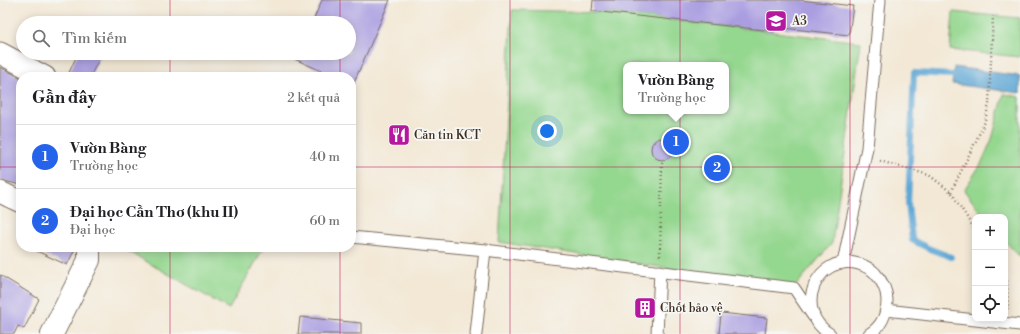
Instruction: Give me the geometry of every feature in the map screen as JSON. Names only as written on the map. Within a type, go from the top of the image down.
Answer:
[{"type":"street","points":[[0,53],[36,72]]},
{"type":"street","points":[[0,192],[16,200]]},
{"type":"street","points":[[52,334],[89,260],[89,252]]},
{"type":"lane","points":[[843,263],[867,148],[880,0]]},
{"type":"lane","points":[[356,237],[485,250],[794,288],[818,324],[830,334]]},
{"type":"lane","points":[[476,334],[485,250]]},
{"type":"lane","points":[[813,316],[810,305],[811,293],[815,282],[822,273],[832,266],[843,263],[854,263],[864,266],[873,271],[880,279],[885,289],[887,299],[883,319],[871,334]]},
{"type":"lane","points":[[657,334],[660,271]]},
{"type":"lane","points":[[886,310],[1020,325]]},
{"type":"path","points":[[951,192],[984,124],[989,104],[992,16]]},
{"type":"path","points":[[865,156],[929,175],[951,192],[972,225]]},
{"type":"path","points":[[660,271],[662,160]]},
{"type":"path","points":[[1007,286],[1008,324]]},
{"type":"green space","points":[[512,10],[602,12],[861,42],[832,243],[794,288],[499,242]]},
{"type":"green space","points":[[953,12],[1020,18],[1020,57],[950,50]]},
{"type":"green space","points":[[1004,94],[1020,97],[1020,257],[1008,244],[1008,214],[982,214],[964,190],[981,164],[992,139]]},
{"type":"green space","points":[[130,252],[261,252],[229,309]]},
{"type":"water","points":[[954,67],[1020,76],[1020,93],[952,84]]},
{"type":"building","points":[[322,0],[390,0],[356,78],[356,72],[324,72],[297,60],[356,60],[356,16],[315,16]]},
{"type":"building","name":"A3","points":[[593,0],[800,0],[853,6],[849,35],[774,27],[773,31],[592,11]]},
{"type":"building","points":[[75,60],[98,60],[92,72],[69,72]]},
{"type":"building","points":[[0,67],[16,75],[16,184],[0,180]]},
{"type":"building","points":[[662,138],[670,141],[673,149],[670,157],[662,160],[654,157],[651,149],[654,141]]},
{"type":"building","points":[[39,252],[74,252],[67,265]]},
{"type":"building","points":[[0,275],[39,299],[24,329],[18,326],[14,334],[0,334]]},
{"type":"building","name":"Chốt bảo vệ","points":[[638,300],[652,302],[651,317],[636,314]]},
{"type":"building","points":[[721,313],[767,318],[765,334],[719,334]]},
{"type":"building","points":[[300,317],[361,323],[361,334],[298,334]]},
{"type":"waterway","points":[[951,257],[912,240],[908,203],[914,73],[953,75]]},
{"type":"place","name":"A3","points":[[776,21]]},
{"type":"place","name":"Căn tin KCT","points":[[399,135]]},
{"type":"place","name":"Vườn Bàng","points":[[676,142]]},
{"type":"place","name":"Đại học Cần Thơ (khu II)","points":[[717,168]]},
{"type":"place","name":"Chốt bảo vệ","points":[[645,308]]}]
